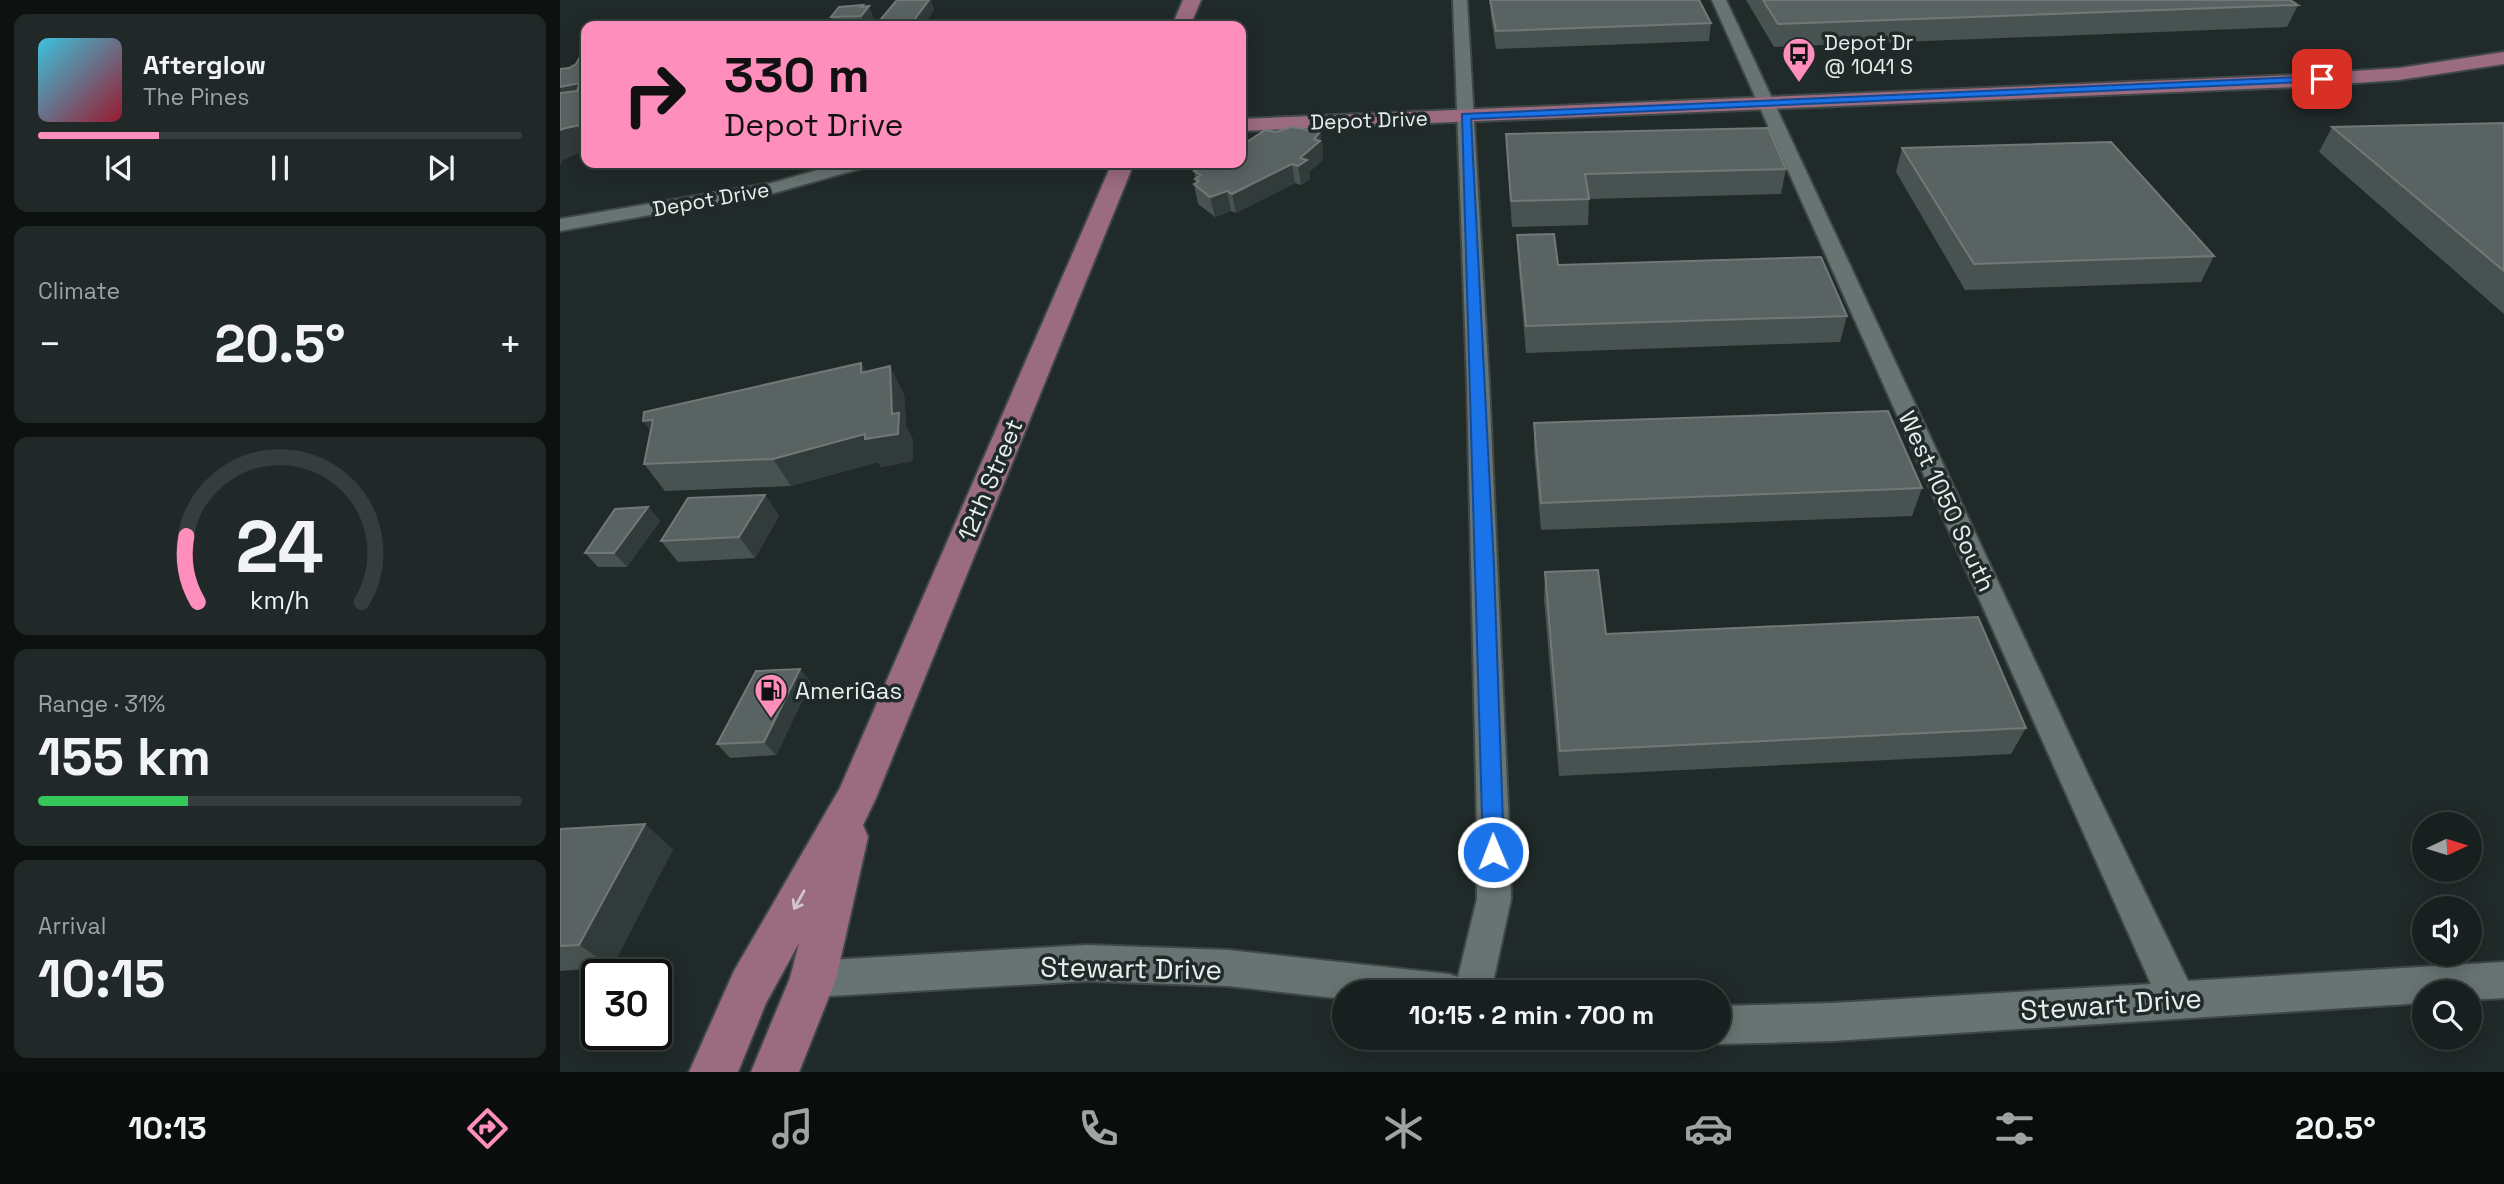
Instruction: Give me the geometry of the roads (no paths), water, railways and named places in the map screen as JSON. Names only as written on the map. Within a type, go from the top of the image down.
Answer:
[{"type":"main road","points":[[1183,21],[1192,0]]},
{"type":"main road","name":"Depot Drive","points":[[1762,97],[2287,69],[2504,44]]},
{"type":"main road","name":"Depot Drive","points":[[1246,125],[1465,109],[2295,81],[2399,74],[2504,58]]},
{"type":"main road","name":"Depot Drive","points":[[1246,108],[1465,109]]},
{"type":"main road","name":"12th Street","points":[[713,1072],[750,987],[856,798],[1121,168]]},
{"type":"main road","name":"12th Street","points":[[775,1072],[813,979],[856,798]]},
{"type":"street","points":[[1460,0],[1485,567],[1494,899],[1476,980]]},
{"type":"street","name":"West 1050 South","points":[[1719,0],[2081,794],[2178,1000]]},
{"type":"street","name":"Depot Drive","points":[[560,225],[774,188],[843,168]]},
{"type":"street","name":"Stewart Drive","points":[[813,979],[1087,963],[1227,968],[1338,980]]},
{"type":"street","name":"Stewart Drive","points":[[1731,1025],[1833,1022],[2504,980]]},
{"type":"place","name":"Depot Dr @ 1041 S","points":[[1799,84]]},
{"type":"place","name":"AmeriGas","points":[[771,720]]}]
